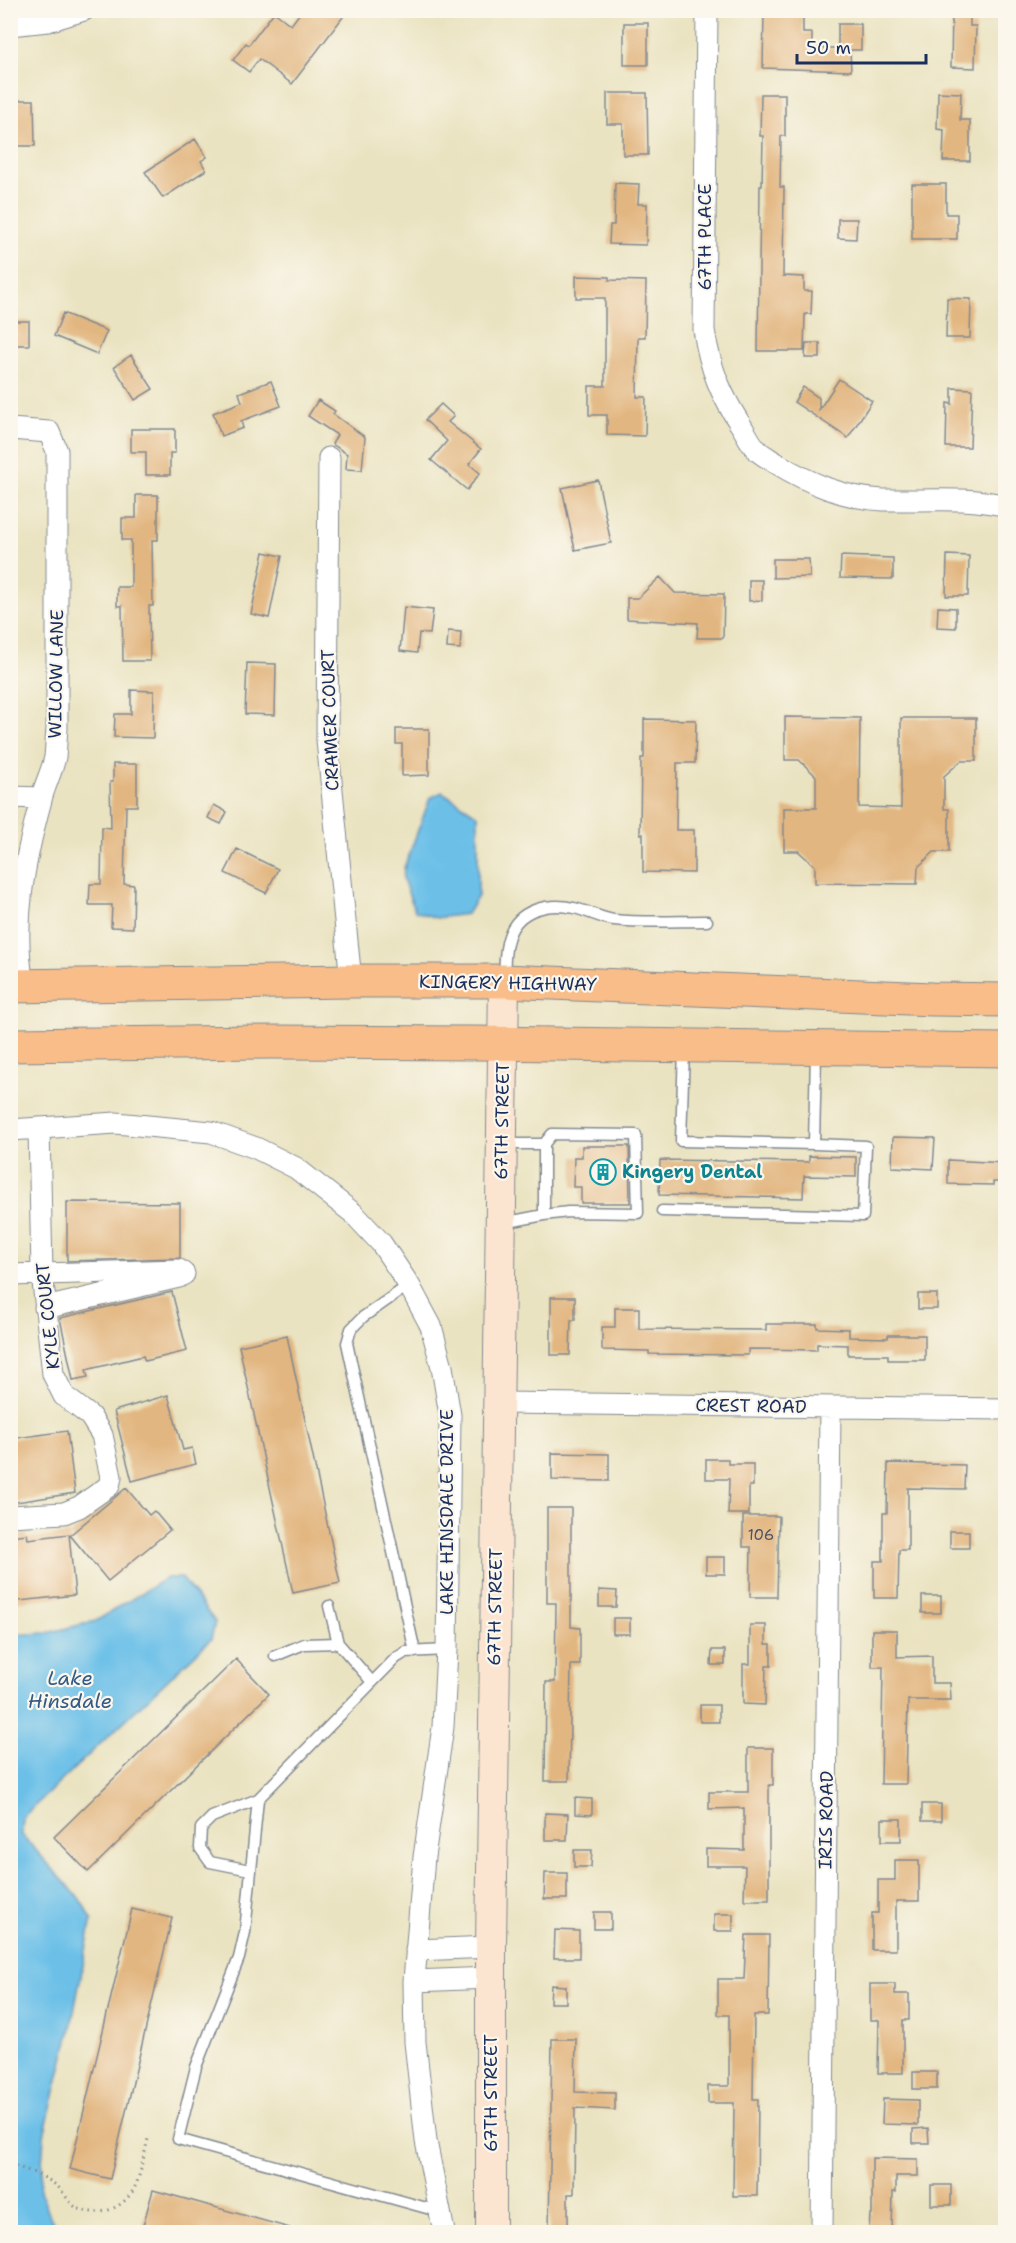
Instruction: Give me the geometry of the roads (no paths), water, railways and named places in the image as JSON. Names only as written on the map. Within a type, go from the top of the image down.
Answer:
[{"type":"highway","name":"KINGERY HIGHWAY","points":[[16,986],[504,981],[1005,1000]]},
{"type":"highway","points":[[10,1045],[270,1042],[503,1043],[1005,1050]]},
{"type":"street","points":[[10,25],[48,21],[84,10]]},
{"type":"street","name":"67TH PLACE","points":[[707,10],[704,330],[709,358],[728,406],[757,451],[811,483],[854,497],[880,500],[986,501],[1005,506]]},
{"type":"street","name":"WILLOW LANE","points":[[10,429],[49,432],[57,451],[57,729],[55,757],[41,798],[19,899],[19,964],[16,986]]},
{"type":"street","name":"CRAMER COURT","points":[[329,458],[327,740],[351,981]]},
{"type":"street","points":[[10,797],[41,798]]},
{"type":"street","name":"67TH STREET","points":[[491,2232],[490,1947],[504,981]]},
{"type":"street","name":"LAKE HINSDALE DRIVE","points":[[10,1130],[116,1123],[211,1132],[256,1148],[296,1168],[353,1212],[381,1243],[409,1285],[431,1326],[442,1367],[450,1415],[447,1650],[443,1727],[424,1857],[414,1981],[416,2042],[426,2141],[442,2222]]},
{"type":"street","name":"KYLE COURT","points":[[10,1516],[64,1513],[79,1507],[109,1486],[111,1478],[102,1435],[90,1416],[64,1396],[53,1374],[42,1274],[39,1128]]},
{"type":"street","points":[[10,1277],[179,1270],[184,1274],[45,1308]]},
{"type":"street","name":"CREST ROAD","points":[[497,1403],[1005,1409]]},
{"type":"street","name":"IRIS ROAD","points":[[822,2232],[830,1407]]},
{"type":"street","points":[[416,1950],[490,1947]]},
{"type":"street","points":[[414,1981],[490,1978]]},
{"type":"lane","points":[[504,981],[506,950],[510,934],[518,921],[539,908],[565,906],[616,920],[707,921]]},
{"type":"lane","points":[[662,1211],[863,1216],[866,1146],[681,1142],[684,1046]]},
{"type":"lane","points":[[814,1144],[816,1047]]},
{"type":"lane","points":[[500,1224],[568,1212],[639,1214],[636,1135],[552,1134],[544,1144],[544,1215]]},
{"type":"lane","points":[[501,1144],[544,1144]]},
{"type":"lane","points":[[409,1285],[363,1317],[351,1329],[347,1343],[415,1652]]},
{"type":"lane","points":[[329,1606],[338,1643],[372,1682]]},
{"type":"lane","points":[[275,1656],[304,1644],[338,1643]]},
{"type":"lane","points":[[250,1870],[210,1862],[200,1848],[201,1828],[212,1817],[258,1799],[396,1658],[405,1652],[447,1650]]},
{"type":"lane","points":[[258,1799],[245,1932],[239,1958],[196,2067],[178,2139],[442,2222]]},
{"type":"water","points":[[442,792],[478,815],[478,896],[467,914],[436,918],[415,911],[403,879],[404,868],[430,798]]},
{"type":"water","name":"Lake Hinsdale","points":[[166,1578],[182,1578],[215,1622],[211,1639],[23,1817],[22,1835],[79,1898],[92,1919],[70,2032],[44,2135],[40,2191],[59,2232],[11,2232],[11,1635],[47,1633],[96,1621]]},
{"type":"place","name":"Kingery Dental","points":[[603,1172]]}]
